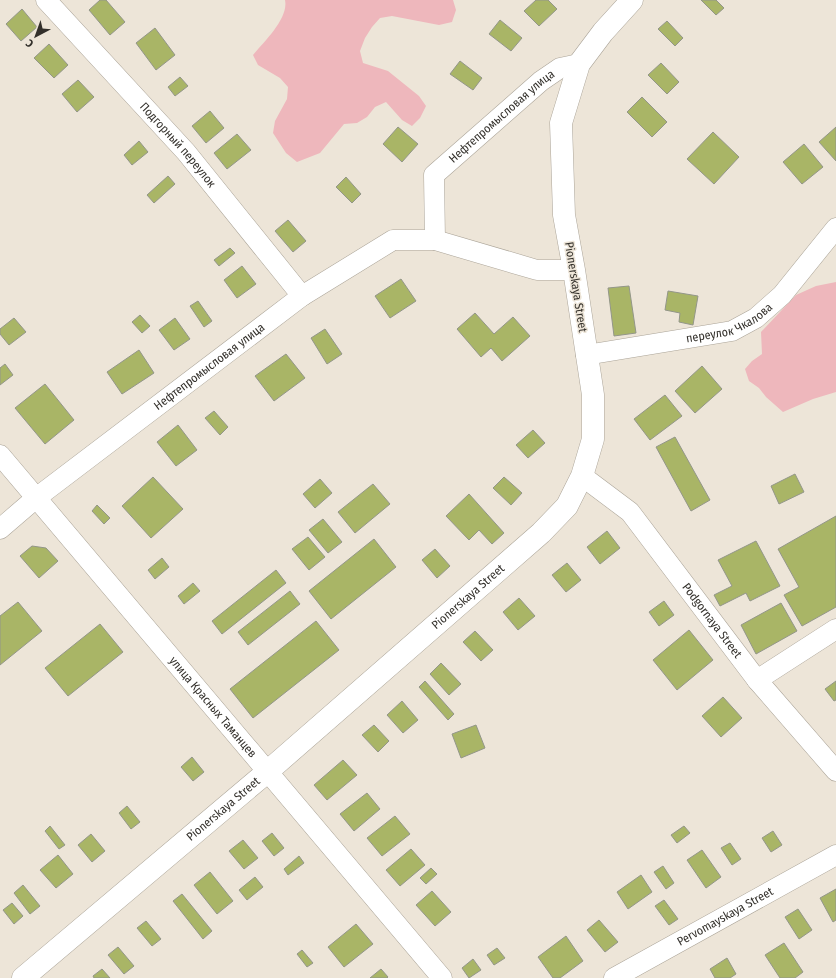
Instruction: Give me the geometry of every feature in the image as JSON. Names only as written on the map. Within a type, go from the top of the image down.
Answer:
[{"type":"main road","points":[[579,64],[603,32],[632,0]]},
{"type":"main road","name":"Pionerskaya Street","points":[[23,978],[267,772],[541,533],[566,506],[582,476],[593,439],[593,395],[564,215],[561,123],[579,64]]},
{"type":"street","name":"Подгорный переулок","points":[[46,0],[186,152],[302,296]]},
{"type":"street","name":"Нефтепромысловая улица","points":[[435,240],[434,175],[541,81],[560,68],[579,64]]},
{"type":"street","name":"переулок Чкалова","points":[[586,355],[732,331],[756,318],[782,295],[836,228]]},
{"type":"street","name":"Нефтепромысловая улица","points":[[0,529],[36,498],[302,296],[393,240],[435,240],[537,270],[574,270]]},
{"type":"street","name":"улица Красных Таманцев","points":[[0,455],[442,978]]},
{"type":"street","name":"Podgornaya Street","points":[[582,476],[630,512],[757,680],[836,771]]},
{"type":"street","points":[[757,680],[836,629]]},
{"type":"street","name":"Pervomayskaya Street","points":[[614,978],[836,855]]},
{"type":"shaded area","points":[[285,0],[453,0],[456,10],[452,22],[439,25],[392,16],[380,18],[365,38],[360,51],[363,63],[388,71],[419,96],[426,106],[420,118],[412,126],[402,120],[386,102],[375,107],[367,117],[357,123],[344,124],[320,153],[297,162],[286,153],[273,133],[275,121],[287,99],[288,87],[280,78],[258,65],[253,55],[280,22],[285,7]]},
{"type":"shaded area","points":[[836,282],[836,392],[813,399],[783,412],[766,397],[759,388],[749,381],[745,369],[752,361],[762,354],[761,332],[796,295],[816,286]]},
{"type":"building","points":[[100,0],[106,0],[125,22],[110,35],[89,10]]},
{"type":"building","points":[[536,0],[548,0],[557,9],[539,26],[524,11]]},
{"type":"building","points":[[701,0],[716,0],[724,8],[716,15]]},
{"type":"building","points":[[22,9],[37,27],[21,41],[6,24]]},
{"type":"building","points":[[500,20],[522,38],[511,51],[489,34]]},
{"type":"building","points":[[667,21],[683,38],[675,46],[658,29]]},
{"type":"building","points":[[155,28],[175,55],[156,70],[136,43]]},
{"type":"building","points":[[49,44],[68,65],[54,78],[34,58]]},
{"type":"building","points":[[460,61],[482,78],[473,90],[450,74]]},
{"type":"building","points":[[661,63],[679,82],[667,94],[648,75]]},
{"type":"building","points":[[180,77],[188,86],[175,96],[168,87]]},
{"type":"building","points":[[78,80],[94,97],[77,112],[62,94]]},
{"type":"building","points":[[642,97],[667,122],[652,137],[627,112]]},
{"type":"building","points":[[210,111],[224,128],[206,143],[192,126]]},
{"type":"building","points":[[398,127],[418,144],[402,162],[383,144]]},
{"type":"building","points":[[836,127],[836,161],[819,142]]},
{"type":"building","points":[[713,132],[739,157],[714,184],[687,159]]},
{"type":"building","points":[[237,134],[251,150],[227,169],[214,153]]},
{"type":"building","points":[[139,141],[148,152],[132,165],[124,155]]},
{"type":"building","points":[[804,144],[823,167],[802,184],[783,162]]},
{"type":"building","points":[[168,176],[175,184],[154,203],[147,195]]},
{"type":"building","points":[[346,177],[361,194],[352,203],[336,187]]},
{"type":"building","points":[[288,220],[306,241],[293,252],[275,231]]},
{"type":"building","points":[[230,248],[235,253],[219,266],[214,260]]},
{"type":"building","points":[[242,266],[256,284],[237,298],[224,280]]},
{"type":"building","points":[[401,279],[416,301],[390,318],[375,296]]},
{"type":"building","points":[[629,286],[636,333],[614,336],[608,288]]},
{"type":"building","points":[[668,291],[698,296],[693,325],[679,322],[680,313],[665,310]]},
{"type":"building","points":[[198,301],[212,321],[204,327],[190,306]]},
{"type":"building","points":[[475,313],[494,334],[513,317],[530,336],[502,361],[491,348],[481,357],[457,329]]},
{"type":"building","points":[[140,315],[150,326],[142,333],[132,322]]},
{"type":"building","points":[[14,318],[26,332],[9,345],[0,334],[0,329]]},
{"type":"building","points":[[175,318],[190,339],[174,350],[159,330]]},
{"type":"building","points":[[325,329],[342,354],[327,364],[311,338]]},
{"type":"building","points":[[139,350],[154,373],[122,394],[107,372]]},
{"type":"building","points":[[286,354],[305,378],[274,401],[255,376]]},
{"type":"building","points":[[5,364],[13,375],[0,385],[0,368]]},
{"type":"building","points":[[702,366],[722,389],[695,413],[675,391]]},
{"type":"building","points":[[45,384],[74,420],[45,444],[15,408]]},
{"type":"building","points":[[665,395],[682,416],[650,440],[634,419]]},
{"type":"building","points":[[214,411],[228,427],[220,435],[205,418]]},
{"type":"building","points":[[178,425],[197,450],[176,466],[157,442]]},
{"type":"building","points":[[533,430],[545,443],[528,458],[516,445]]},
{"type":"building","points":[[675,437],[710,500],[691,511],[656,447]]},
{"type":"building","points":[[795,474],[804,492],[779,504],[771,486]]},
{"type":"building","points":[[153,477],[183,509],[151,538],[122,506]]},
{"type":"building","points":[[504,477],[522,493],[511,505],[493,488]]},
{"type":"building","points":[[320,479],[332,493],[315,508],[303,494]]},
{"type":"building","points":[[373,484],[390,504],[355,533],[338,512]]},
{"type":"building","points":[[469,494],[504,533],[492,544],[479,530],[469,540],[446,516]]},
{"type":"building","points":[[97,505],[110,518],[104,524],[92,511]]},
{"type":"building","points":[[836,516],[836,607],[802,626],[784,595],[799,587],[778,549]]},
{"type":"building","points":[[323,519],[342,542],[328,553],[309,530]]},
{"type":"building","points":[[607,531],[620,548],[600,564],[587,547]]},
{"type":"building","points":[[308,537],[325,557],[309,570],[292,549]]},
{"type":"building","points":[[374,539],[396,567],[331,619],[309,591]]},
{"type":"building","points":[[756,541],[780,586],[750,601],[746,593],[720,606],[714,595],[732,586],[718,560]]},
{"type":"building","points":[[32,546],[46,548],[58,561],[39,578],[20,556]]},
{"type":"building","points":[[435,549],[450,566],[437,578],[422,560]]},
{"type":"building","points":[[162,558],[169,567],[155,579],[148,570]]},
{"type":"building","points":[[567,563],[581,580],[566,592],[552,575]]},
{"type":"building","points":[[276,570],[286,583],[222,634],[212,621]]},
{"type":"building","points":[[193,583],[200,591],[184,604],[178,596]]},
{"type":"building","points":[[290,591],[300,604],[248,645],[238,632]]},
{"type":"building","points":[[519,598],[535,616],[518,630],[503,612]]},
{"type":"building","points":[[664,601],[674,615],[659,626],[649,612]]},
{"type":"building","points":[[18,602],[42,631],[0,665],[0,616]]},
{"type":"building","points":[[781,603],[797,631],[756,654],[741,625]]},
{"type":"building","points":[[316,621],[339,650],[253,718],[230,689]]},
{"type":"building","points":[[100,624],[123,652],[68,696],[45,668]]},
{"type":"building","points":[[689,630],[713,660],[677,690],[653,660]]},
{"type":"building","points":[[475,631],[493,650],[481,661],[463,642]]},
{"type":"building","points":[[441,663],[461,684],[449,695],[430,674]]},
{"type":"building","points":[[425,681],[454,714],[448,720],[419,687]]},
{"type":"building","points":[[836,681],[836,700],[834,701],[825,689]]},
{"type":"building","points":[[723,697],[742,718],[721,737],[702,716]]},
{"type":"building","points":[[402,701],[418,720],[403,733],[387,715]]},
{"type":"building","points":[[374,725],[389,741],[378,752],[362,735]]},
{"type":"building","points":[[476,725],[485,748],[461,758],[452,734]]},
{"type":"building","points":[[192,757],[204,772],[193,781],[181,767]]},
{"type":"building","points":[[343,760],[357,775],[327,800],[314,785]]},
{"type":"building","points":[[367,793],[380,809],[354,831],[340,814]]},
{"type":"building","points":[[127,806],[140,822],[131,829],[119,813]]},
{"type":"building","points":[[395,816],[410,834],[382,856],[367,838]]},
{"type":"building","points":[[50,826],[65,845],[59,849],[45,831]]},
{"type":"building","points":[[684,826],[690,833],[677,843],[671,835]]},
{"type":"building","points":[[773,831],[782,845],[771,852],[762,838]]},
{"type":"building","points":[[272,833],[284,848],[274,856],[262,841]]},
{"type":"building","points":[[91,834],[105,851],[92,862],[78,845]]},
{"type":"building","points":[[243,840],[258,858],[244,869],[229,851]]},
{"type":"building","points":[[730,843],[741,859],[732,865],[721,848]]},
{"type":"building","points":[[411,849],[425,865],[400,886],[386,870]]},
{"type":"building","points":[[702,850],[721,877],[706,888],[687,860]]},
{"type":"building","points":[[58,855],[73,874],[56,888],[40,870]]},
{"type":"building","points":[[299,856],[304,863],[288,875],[284,869]]},
{"type":"building","points":[[663,866],[674,883],[666,889],[654,872]]},
{"type":"building","points":[[431,868],[437,874],[426,884],[420,878]]},
{"type":"building","points":[[210,872],[233,901],[217,914],[194,885]]},
{"type":"building","points":[[641,875],[652,892],[628,909],[617,892]]},
{"type":"building","points":[[255,877],[263,887],[247,900],[239,890]]},
{"type":"building","points":[[23,885],[40,906],[30,914],[14,893]]},
{"type":"building","points":[[836,889],[836,920],[833,922],[820,898]]},
{"type":"building","points":[[432,891],[451,912],[435,926],[416,905]]},
{"type":"building","points":[[182,894],[212,931],[203,939],[173,901]]},
{"type":"building","points":[[664,900],[678,919],[669,925],[655,906]]},
{"type":"building","points":[[12,903],[23,916],[14,924],[3,910]]},
{"type":"building","points":[[798,909],[812,930],[799,939],[785,917]]},
{"type":"building","points":[[599,920],[618,942],[605,952],[587,930]]},
{"type":"building","points":[[146,921],[161,939],[152,946],[137,928]]},
{"type":"building","points":[[356,924],[373,944],[344,967],[328,947]]},
{"type":"building","points":[[566,936],[583,961],[560,978],[553,978],[538,957]]},
{"type":"building","points":[[784,943],[803,972],[795,978],[780,978],[765,955]]},
{"type":"building","points":[[118,947],[134,966],[124,974],[108,955]]},
{"type":"building","points":[[497,948],[505,958],[494,965],[487,955]]},
{"type":"building","points":[[302,950],[313,963],[307,967],[297,954]]},
{"type":"building","points":[[727,958],[736,974],[730,978],[715,978],[710,969]]},
{"type":"building","points":[[473,959],[481,970],[469,978],[462,968]]},
{"type":"building","points":[[102,969],[110,978],[94,978],[93,976]]},
{"type":"building","points":[[381,969],[388,977],[387,978],[370,978]]}]
